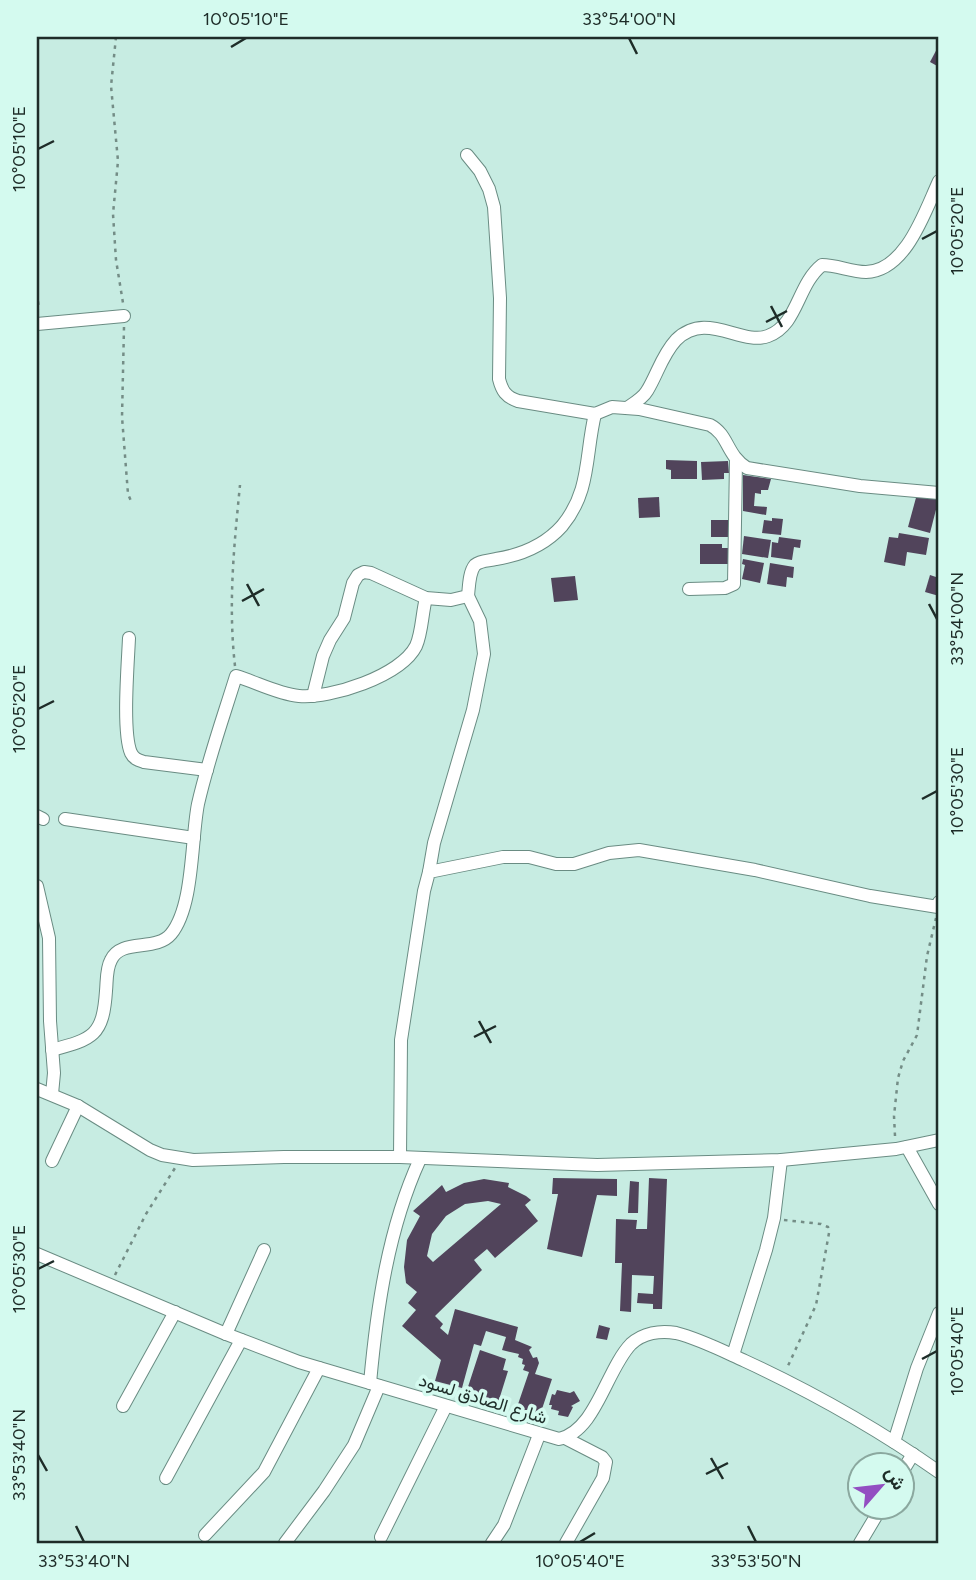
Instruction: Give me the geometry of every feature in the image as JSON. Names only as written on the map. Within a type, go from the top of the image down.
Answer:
[{"type":"street","points":[[467,155],[489,188],[494,207],[499,298],[499,379],[502,390],[509,398],[595,414],[612,407],[639,409],[710,425],[719,429],[736,461],[734,584],[725,588],[689,589]]},
{"type":"street","points":[[626,409],[646,394],[657,369],[677,340],[690,332],[704,327],[765,337],[778,331],[787,322],[804,285],[822,265],[866,272],[876,270],[896,258],[912,240],[939,181]]},
{"type":"street","points":[[39,324],[124,316]]},
{"type":"street","points":[[400,1157],[401,1040],[424,891],[434,843],[476,699],[484,654],[480,621],[468,596],[471,573],[473,567],[479,563],[519,554],[537,546],[552,537],[563,524],[584,487],[595,414]]},
{"type":"street","points":[[736,461],[747,468],[860,486],[939,493]]},
{"type":"street","points":[[313,696],[323,656],[344,618],[353,583],[358,575],[371,573],[426,598],[451,600],[468,596]]},
{"type":"street","points":[[52,1050],[90,1038],[99,1028],[111,957],[120,949],[156,944],[171,934],[181,915],[198,805],[215,738],[236,676],[297,696],[332,693],[378,677],[402,662],[416,646],[426,598]]},
{"type":"street","points":[[129,638],[127,732],[131,752],[135,758],[144,762],[207,770]]},
{"type":"street","points":[[65,820],[194,838]]},
{"type":"street","points":[[429,872],[503,857],[529,857],[556,864],[574,864],[609,853],[639,850],[700,859],[870,897],[939,905]]},
{"type":"street","points":[[37,886],[48,938],[52,1094]]},
{"type":"street","points":[[37,1089],[78,1106],[150,1150],[181,1159],[400,1157],[597,1165],[781,1160],[901,1148],[939,1140]]},
{"type":"street","points":[[52,1161],[78,1106]]},
{"type":"street","points":[[901,1148],[939,1204]]},
{"type":"street","points":[[285,1543],[354,1445],[375,1384],[375,1332],[386,1268],[399,1212],[420,1159]]},
{"type":"street","points":[[733,1355],[752,1300],[774,1218],[781,1160]]},
{"type":"street","points":[[226,1334],[264,1250]]},
{"type":"street","name":"شارع الصادق لسود","points":[[37,1254],[241,1340],[319,1368],[539,1435],[565,1438],[587,1421],[624,1352],[637,1339],[648,1334],[675,1333],[783,1378],[907,1450]]},
{"type":"street","points":[[124,1406],[175,1312]]},
{"type":"street","points":[[894,1442],[917,1368],[939,1313]]},
{"type":"street","points":[[166,1478],[241,1340]]},
{"type":"street","points":[[205,1535],[264,1472],[319,1368]]},
{"type":"street","points":[[381,1537],[446,1406]]},
{"type":"street","points":[[492,1543],[504,1525],[539,1435]]},
{"type":"street","points":[[565,1438],[607,1462],[603,1479],[566,1543]]},
{"type":"street","name":"شارع الصادق لسود","points":[[916,1456],[939,1472]]},
{"type":"street","points":[[860,1543],[874,1520]]},
{"type":"path","points":[[116,37],[111,86],[118,161],[114,214],[116,260],[124,316],[122,417],[128,494],[131,501]]},
{"type":"path","points":[[37,293],[39,324]]},
{"type":"path","points":[[236,676],[232,633],[233,565],[240,485]]},
{"type":"path","points":[[901,1148],[894,1116],[898,1078],[903,1061],[917,1035],[927,957],[939,905]]},
{"type":"path","points":[[111,1284],[146,1213],[181,1159]]},
{"type":"path","points":[[774,1218],[821,1224],[828,1227],[829,1233],[816,1305],[783,1378]]},
{"type":"building","points":[[939,45],[939,67],[930,62]]},
{"type":"building","points":[[666,460],[697,461],[697,479],[671,479],[671,470],[666,469]]},
{"type":"building","points":[[728,461],[729,473],[724,473],[724,479],[702,480],[701,462]]},
{"type":"building","points":[[743,475],[771,479],[768,490],[761,490],[761,494],[755,493],[754,506],[767,507],[766,515],[743,511]]},
{"type":"building","points":[[917,494],[939,498],[930,533],[908,527]]},
{"type":"building","points":[[659,497],[660,517],[639,518],[638,498]]},
{"type":"building","points":[[772,518],[783,519],[781,535],[762,533],[764,520],[772,521]]},
{"type":"building","points":[[711,520],[733,520],[733,537],[711,537]]},
{"type":"building","points":[[899,533],[929,538],[926,555],[907,552],[905,566],[884,562],[889,537],[898,538]]},
{"type":"building","points":[[744,536],[771,540],[768,558],[742,554]]},
{"type":"building","points":[[779,537],[801,540],[800,548],[794,547],[792,560],[771,557],[772,542],[778,543]]},
{"type":"building","points":[[700,544],[722,544],[722,548],[729,548],[730,564],[700,564]]},
{"type":"building","points":[[743,559],[764,563],[760,583],[742,579],[745,565],[742,564]]},
{"type":"building","points":[[770,563],[794,567],[793,578],[787,577],[786,587],[767,584]]},
{"type":"building","points":[[930,575],[939,578],[939,596],[925,592]]},
{"type":"building","points":[[575,576],[578,600],[554,602],[551,578]]},
{"type":"building","points":[[553,1178],[617,1179],[617,1196],[597,1195],[582,1257],[547,1249],[558,1194],[552,1194]]},
{"type":"building","points":[[649,1178],[667,1179],[662,1309],[653,1309],[653,1304],[637,1303],[638,1293],[653,1294],[654,1276],[632,1275],[631,1312],[620,1311],[622,1263],[615,1263],[616,1219],[637,1220],[636,1229],[647,1229]]},
{"type":"building","points":[[484,1179],[509,1183],[508,1187],[531,1200],[525,1205],[538,1221],[495,1258],[487,1249],[474,1260],[482,1270],[435,1316],[443,1324],[440,1328],[448,1335],[455,1309],[518,1327],[515,1340],[532,1347],[529,1350],[533,1358],[537,1357],[539,1363],[535,1374],[552,1379],[538,1421],[515,1413],[529,1372],[523,1370],[525,1365],[522,1364],[523,1359],[518,1357],[519,1354],[502,1350],[506,1337],[486,1331],[481,1346],[474,1344],[462,1388],[435,1381],[441,1360],[402,1326],[416,1310],[408,1303],[417,1292],[406,1283],[404,1267],[407,1240],[420,1216],[413,1211],[442,1185],[446,1192],[464,1183]],"holes":[[[488,1201],[501,1204],[433,1262],[427,1256],[432,1234],[446,1216],[465,1204]]]},
{"type":"building","points":[[630,1181],[639,1182],[638,1213],[628,1213]]},
{"type":"building","points":[[599,1325],[610,1328],[607,1340],[596,1338]]},
{"type":"building","points":[[480,1350],[506,1359],[503,1370],[508,1371],[498,1403],[466,1393]]},
{"type":"building","points":[[557,1390],[570,1393],[574,1391],[580,1401],[571,1406],[573,1407],[568,1417],[558,1415],[559,1411],[551,1409],[552,1405],[549,1405],[552,1394],[555,1395]]}]
